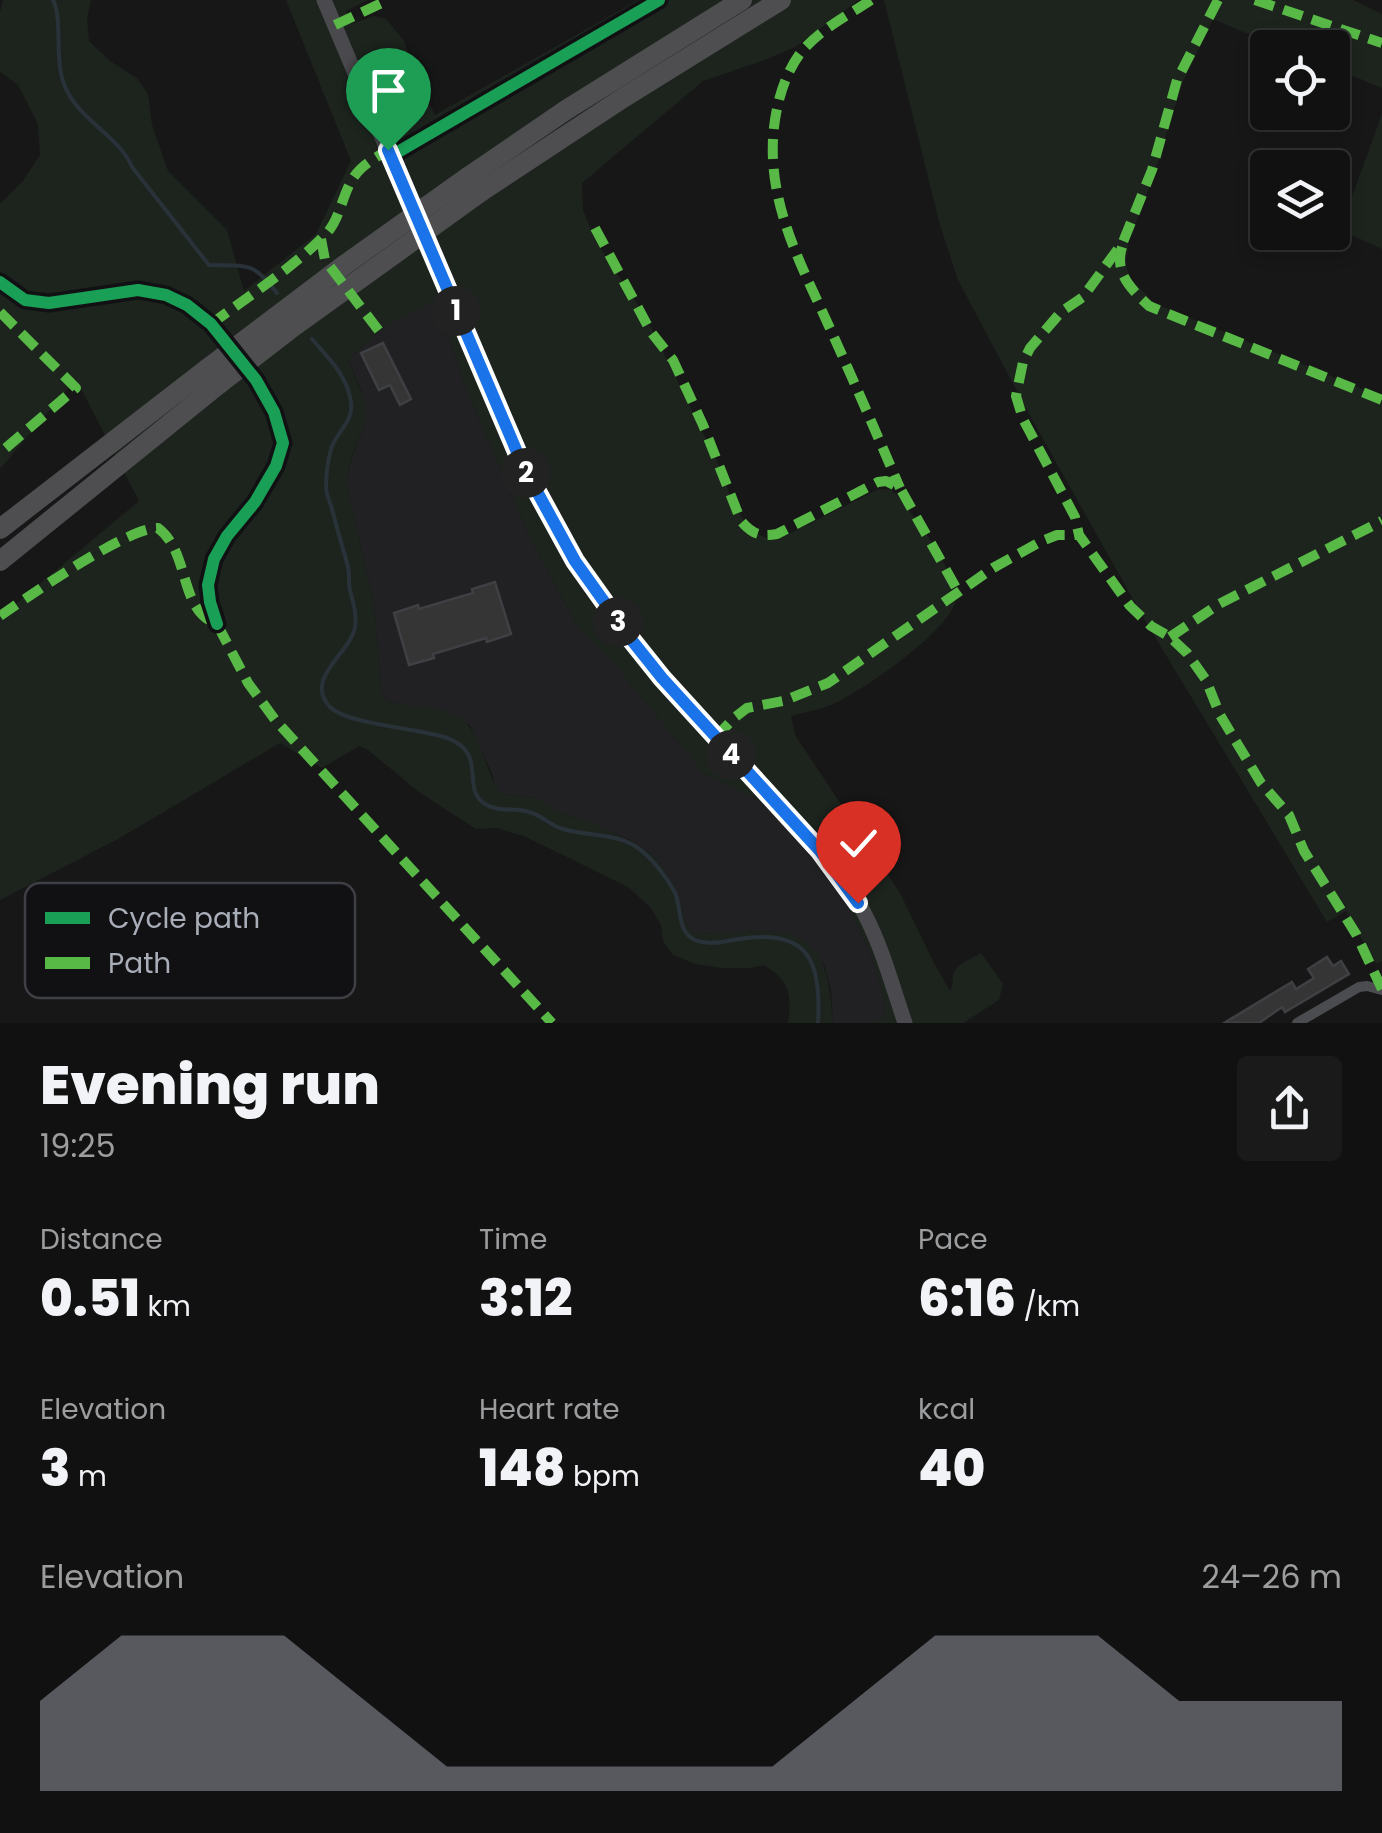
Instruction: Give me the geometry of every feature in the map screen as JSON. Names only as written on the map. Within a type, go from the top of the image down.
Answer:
[{"type":"highway","points":[[0,529],[213,376],[302,320],[583,100],[742,0]]},
{"type":"highway","points":[[475,184],[781,0]]},
{"type":"highway","points":[[0,561],[213,376]]},
{"type":"main road","points":[[324,0],[523,466],[575,561],[662,678],[820,851],[848,888],[871,926],[905,1023]]},
{"type":"street","points":[[391,156],[660,0]]},
{"type":"street","points":[[0,282],[25,300],[50,303],[138,290],[166,295],[211,324],[256,380],[274,412],[283,443],[276,466],[256,502],[227,536],[214,559],[208,584],[217,624]]},
{"type":"street","points":[[1297,1023],[1359,987],[1382,990]]},
{"type":"shaded area","points":[[3,0],[91,0],[87,18],[89,41],[138,79],[148,94],[152,125],[168,171],[227,230],[244,291],[316,234],[351,161],[286,0],[368,0],[346,11],[351,24],[374,16],[386,19],[404,41],[435,115],[638,0],[859,0],[795,47],[703,81],[582,183],[583,210],[595,240],[647,319],[717,461],[732,500],[755,533],[769,539],[793,532],[877,490],[890,489],[942,559],[956,600],[938,628],[901,660],[842,700],[791,716],[795,735],[900,893],[950,991],[955,970],[981,953],[1003,984],[999,1000],[963,1023],[874,1023],[885,1011],[871,955],[852,913],[827,875],[776,813],[757,799],[703,773],[622,673],[579,629],[531,540],[464,384],[437,300],[385,326],[348,359],[366,404],[367,420],[346,482],[374,604],[381,689],[386,700],[442,710],[467,724],[501,794],[536,798],[556,812],[591,822],[651,854],[674,887],[693,932],[778,932],[809,945],[818,955],[829,984],[833,1023],[788,1023],[787,989],[764,965],[723,968],[695,964],[672,954],[651,908],[628,887],[526,837],[497,828],[476,829],[359,746],[322,768],[280,743],[118,839],[33,883],[25,883],[25,887],[0,900],[0,617],[139,501],[76,379],[0,469],[0,204],[22,182],[40,155],[38,124],[18,85],[0,72]]},
{"type":"shaded area","points":[[884,0],[1353,0],[1382,14],[1382,88],[1350,75],[1350,30],[1250,30],[1250,35],[1213,19],[1182,84],[1129,240],[1126,264],[1129,277],[1154,303],[1382,397],[1382,961],[1376,964],[1346,911],[1327,922],[1143,617],[958,280],[940,225]]},
{"type":"shaded area","points":[[1382,114],[1382,249],[1350,235],[1350,202]]},
{"type":"shaded area","points":[[437,300],[464,384],[531,540],[579,629],[622,673],[703,773],[757,799],[776,813],[827,875],[852,913],[871,955],[885,1012],[874,1023],[833,1023],[824,964],[759,931],[720,935],[692,932],[674,887],[651,854],[631,841],[591,822],[556,812],[536,798],[501,794],[470,725],[386,700],[381,689],[374,604],[346,482],[367,420],[361,390],[348,359],[385,326]]},
{"type":"building","points":[[383,343],[411,399],[400,405],[390,385],[379,390],[361,353]]},
{"type":"building","points":[[495,582],[511,634],[433,654],[434,658],[409,665],[394,613],[473,593],[472,589]]},
{"type":"building","points":[[1327,957],[1333,966],[1341,961],[1349,974],[1285,1012],[1282,1007],[1259,1023],[1224,1023],[1292,982],[1296,989],[1314,978],[1308,969]]},
{"type":"waterway","points":[[53,0],[58,18],[61,74],[78,108],[126,155],[209,265],[248,267],[262,275],[277,293]]},
{"type":"waterway","points":[[312,339],[341,375],[351,402],[350,415],[331,449],[326,487],[348,567],[355,627],[325,676],[323,696],[330,707],[352,718],[435,735],[460,745],[471,762],[474,789],[491,807],[529,812],[563,829],[633,845],[669,882],[685,932],[695,940],[711,943],[763,937],[796,945],[813,967],[818,1023]]},
{"type":"marked path","points":[[335,25],[388,0]]},
{"type":"marked path","points":[[871,0],[823,31],[795,60],[778,104],[773,166],[795,251],[900,488]]},
{"type":"marked path","points":[[1218,0],[1177,80],[1152,170],[1123,242],[1083,297],[1061,312],[1030,348],[1016,396],[1023,419],[1075,517],[1079,535],[1130,606],[1187,653],[1206,680],[1220,715],[1261,783],[1289,815],[1304,851],[1356,934],[1382,989]]},
{"type":"marked path","points":[[1255,0],[1382,43]]},
{"type":"marked path","points":[[211,324],[284,271],[324,236],[334,223],[355,175],[388,150]]},
{"type":"marked path","points":[[595,228],[651,332],[673,360],[741,521],[757,534],[777,534],[886,481],[900,488],[959,593]]},
{"type":"marked path","points":[[321,239],[325,260],[379,331]]},
{"type":"marked path","points":[[1122,247],[1122,273],[1149,306],[1382,400]]},
{"type":"marked path","points":[[0,312],[76,388],[0,453]]},
{"type":"marked path","points":[[1170,637],[1219,604],[1382,521]]},
{"type":"marked path","points":[[0,616],[102,550],[158,528],[176,552],[196,607],[217,624],[248,683],[276,721],[552,1023]]},
{"type":"marked path","points":[[715,738],[747,708],[783,701],[828,683],[993,568],[1057,535],[1079,535]]},
{"type":"cycle path","points":[[391,156],[659,0]]},
{"type":"cycle path","points":[[0,282],[25,300],[49,303],[138,290],[166,295],[211,324],[256,380],[274,412],[283,443],[276,466],[255,502],[214,559],[208,585],[217,624]]},
{"type":"route","points":[[388,150],[498,412],[540,500],[575,561],[662,678],[820,851],[858,903]]}]
